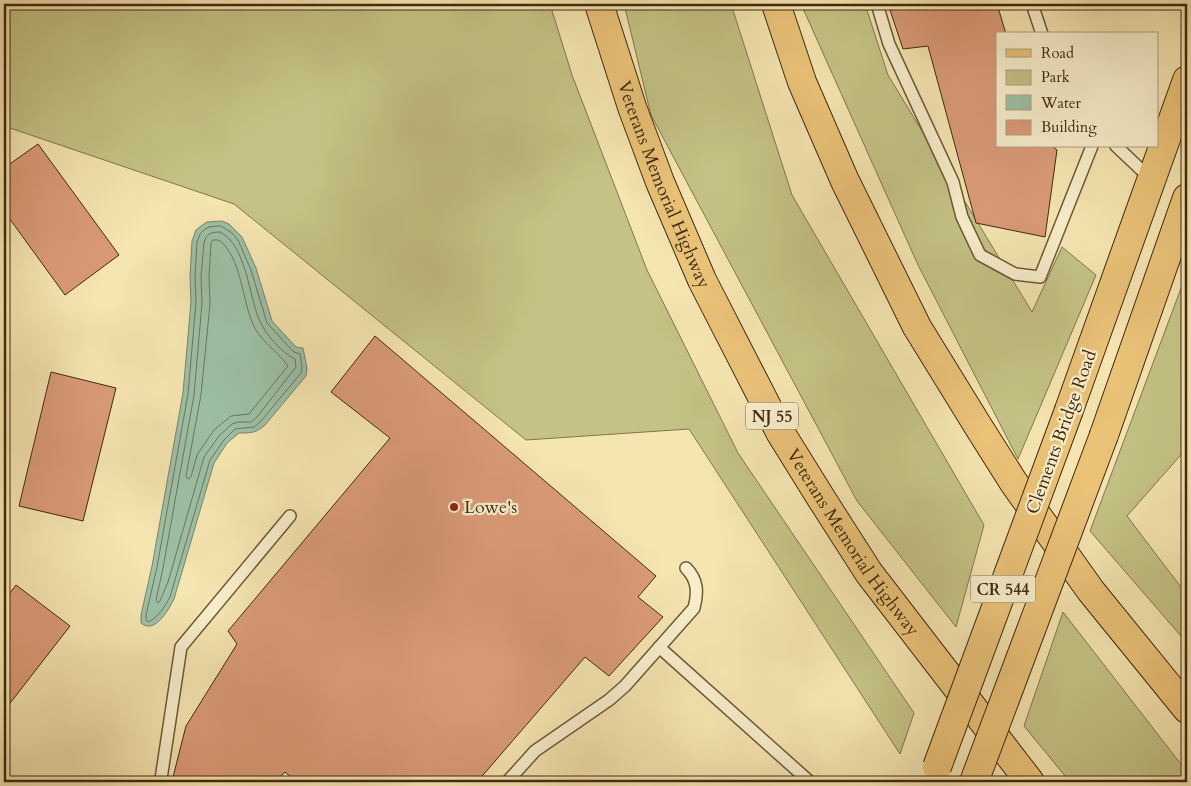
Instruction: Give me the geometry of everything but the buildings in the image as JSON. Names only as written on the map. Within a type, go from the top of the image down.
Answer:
[{"type":"main road","name":"Veterans Memorial Highway","points":[[599,4],[632,107],[660,182],[702,280],[780,432],[869,573],[1030,782]]},
{"type":"main road","points":[[776,4],[802,82],[845,181],[917,326],[1020,491],[1091,590],[1187,708]]},
{"type":"main road","name":"Clements Bridge Road","points":[[935,775],[1152,180],[1164,126],[1187,80]]},
{"type":"main road","name":"CR 544","points":[[974,782],[1104,435],[1187,198]]},
{"type":"lane","points":[[877,4],[889,44],[953,182],[962,217],[980,255],[1015,274],[1040,277],[1091,148]]},
{"type":"lane","points":[[1032,4],[1041,32]]},
{"type":"lane","points":[[1118,148],[1152,180]]},
{"type":"lane","points":[[164,782],[161,779],[181,647],[290,516]]},
{"type":"lane","points":[[507,782],[535,751],[609,700],[625,686],[694,608],[698,594],[692,574],[686,568]]},
{"type":"lane","points":[[659,647],[810,782]]},
{"type":"green space","points":[[4,4],[550,4],[572,75],[647,270],[738,453],[914,713],[900,754],[689,429],[526,440],[234,204],[4,126]]},
{"type":"green space","points":[[624,4],[731,4],[792,195],[984,525],[956,627],[857,501],[651,115]]},
{"type":"green space","points":[[801,4],[865,4],[888,75],[1032,312],[1062,247],[1096,275],[1018,459],[918,265]]},
{"type":"green space","points":[[1186,275],[1187,448],[1127,516],[1187,595],[1187,643],[1090,531]]},
{"type":"green space","points":[[1063,612],[1187,772],[1187,782],[1070,782],[1024,726]]},
{"type":"water","points":[[222,221],[229,224],[242,237],[256,268],[272,321],[296,347],[303,348],[307,368],[306,376],[265,425],[253,432],[239,433],[227,443],[214,463],[174,599],[161,619],[151,626],[146,626],[141,623],[141,615],[152,566],[183,393],[191,302],[192,241],[196,230],[207,222]]},
{"type":"place","name":"Lowe's","points":[[454,507]]}]
